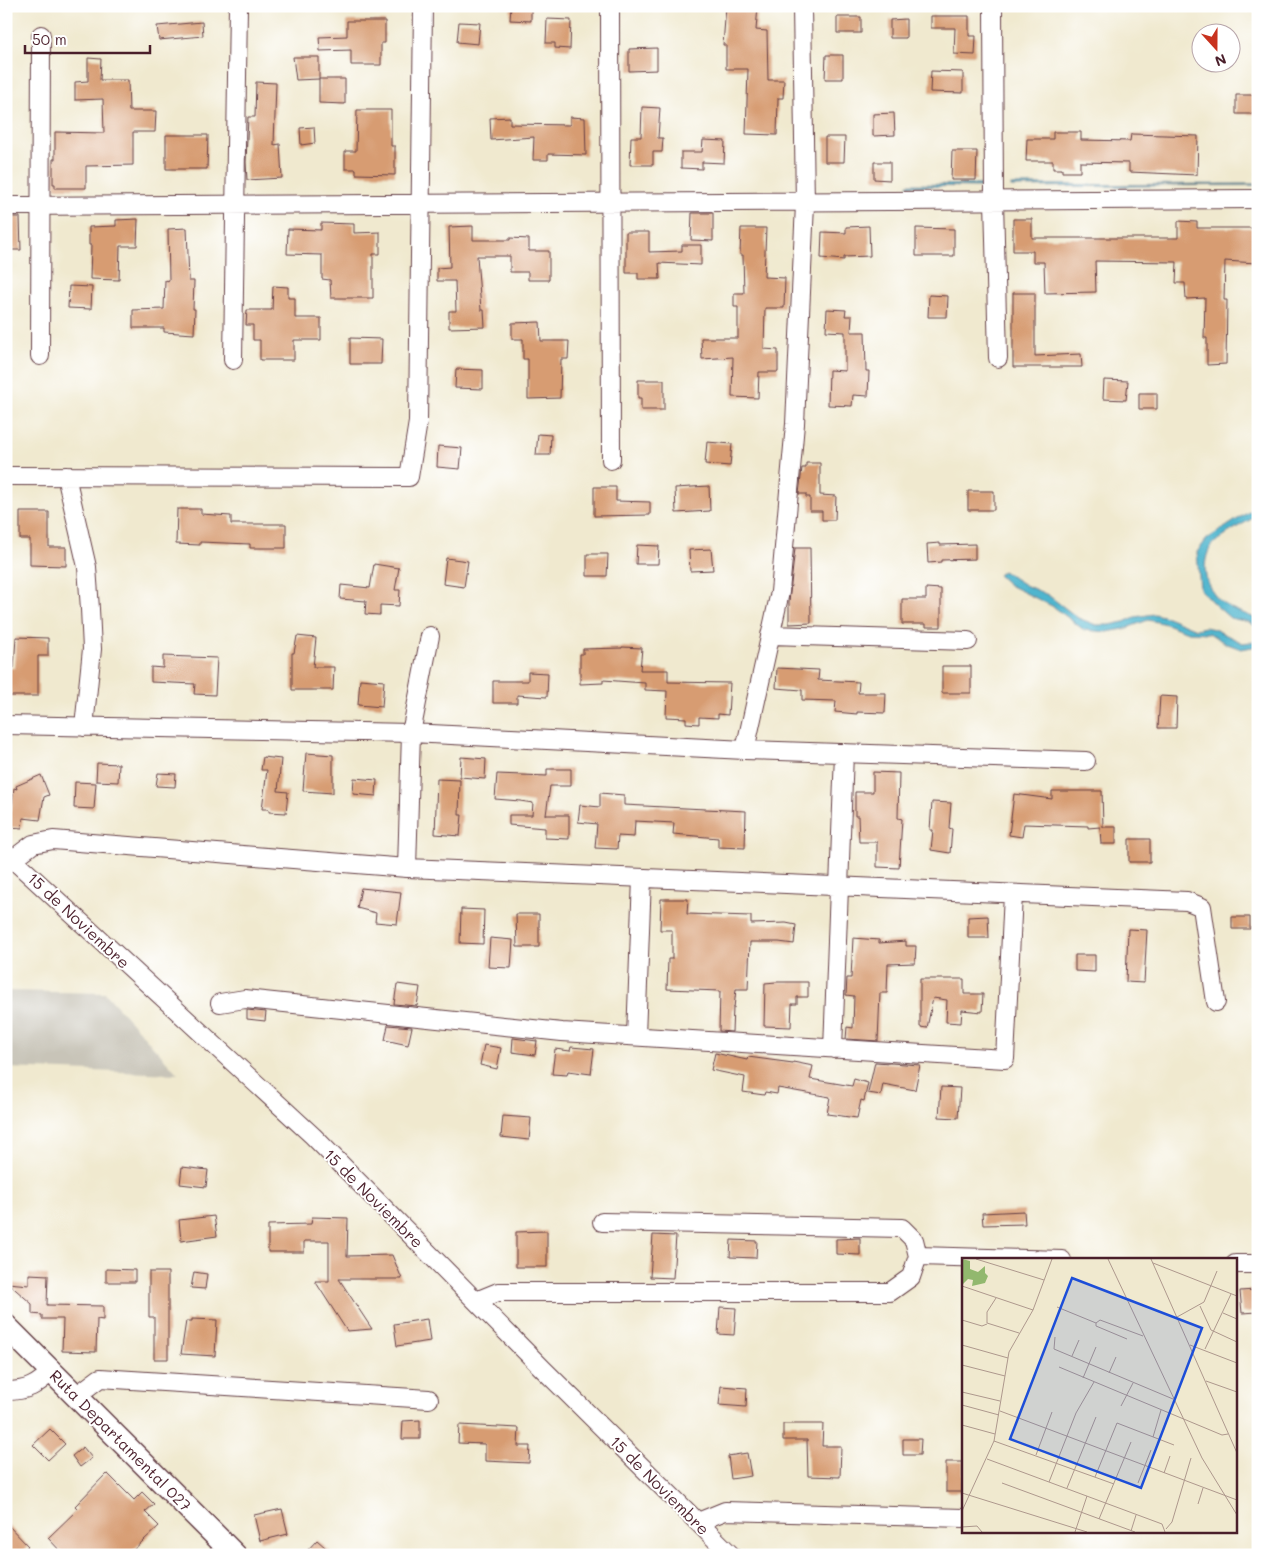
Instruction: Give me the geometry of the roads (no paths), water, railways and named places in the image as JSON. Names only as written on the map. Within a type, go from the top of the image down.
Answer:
[{"type":"main road","name":"Ruta Departamental 027","points":[[6,1326],[235,1555]]},
{"type":"street","points":[[232,360],[238,6]]},
{"type":"street","points":[[6,476],[409,477],[418,422],[423,6]]},
{"type":"street","points":[[610,6],[611,460]]},
{"type":"street","points":[[744,750],[780,592],[795,424],[805,202],[802,6]]},
{"type":"street","points":[[993,6],[994,200],[998,358]]},
{"type":"street","points":[[40,356],[42,35]]},
{"type":"street","points":[[6,206],[1258,199]]},
{"type":"street","points":[[66,476],[87,567],[92,649],[84,727]]},
{"type":"street","points":[[770,635],[968,641]]},
{"type":"street","points":[[407,868],[412,734],[430,636]]},
{"type":"street","points":[[6,725],[412,734],[744,750],[1086,761]]},
{"type":"street","points":[[833,1049],[844,753]]},
{"type":"street","points":[[10,856],[34,844],[53,840],[407,868],[1187,901],[1202,907],[1216,1002]]},
{"type":"street","name":"15 de Noviembre","points":[[10,856],[313,1136],[731,1555]]},
{"type":"street","points":[[636,1036],[642,878]]},
{"type":"street","points":[[220,1003],[245,999],[562,1032],[1005,1059],[1013,894]]},
{"type":"street","points":[[476,1301],[498,1292],[890,1292],[911,1277],[918,1256],[914,1240],[902,1228],[602,1222]]},
{"type":"street","points":[[918,1256],[990,1258]]},
{"type":"street","points":[[1236,1264],[1258,1264]]},
{"type":"street","points":[[6,1391],[28,1388],[38,1384],[52,1371]]},
{"type":"street","points":[[76,1396],[100,1378],[429,1400]]},
{"type":"street","points":[[698,1522],[725,1511],[962,1518]]},
{"type":"water","points":[[908,184],[987,185],[987,187],[908,186]]},
{"type":"water","points":[[1011,185],[1258,185],[1011,187]]},
{"type":"water","points":[[1258,506],[1258,515],[1213,544],[1207,555],[1205,571],[1212,592],[1217,598],[1232,608],[1258,620],[1258,628],[1249,622],[1230,618],[1200,589],[1197,552],[1207,539]]},
{"type":"water","points":[[1003,571],[1025,585],[1048,595],[1078,618],[1096,625],[1110,625],[1135,617],[1154,614],[1167,617],[1196,629],[1205,627],[1214,629],[1243,643],[1258,641],[1258,646],[1241,649],[1225,643],[1209,633],[1188,632],[1148,620],[1124,629],[1107,632],[1084,630],[1054,607],[1009,585],[998,575]]}]
